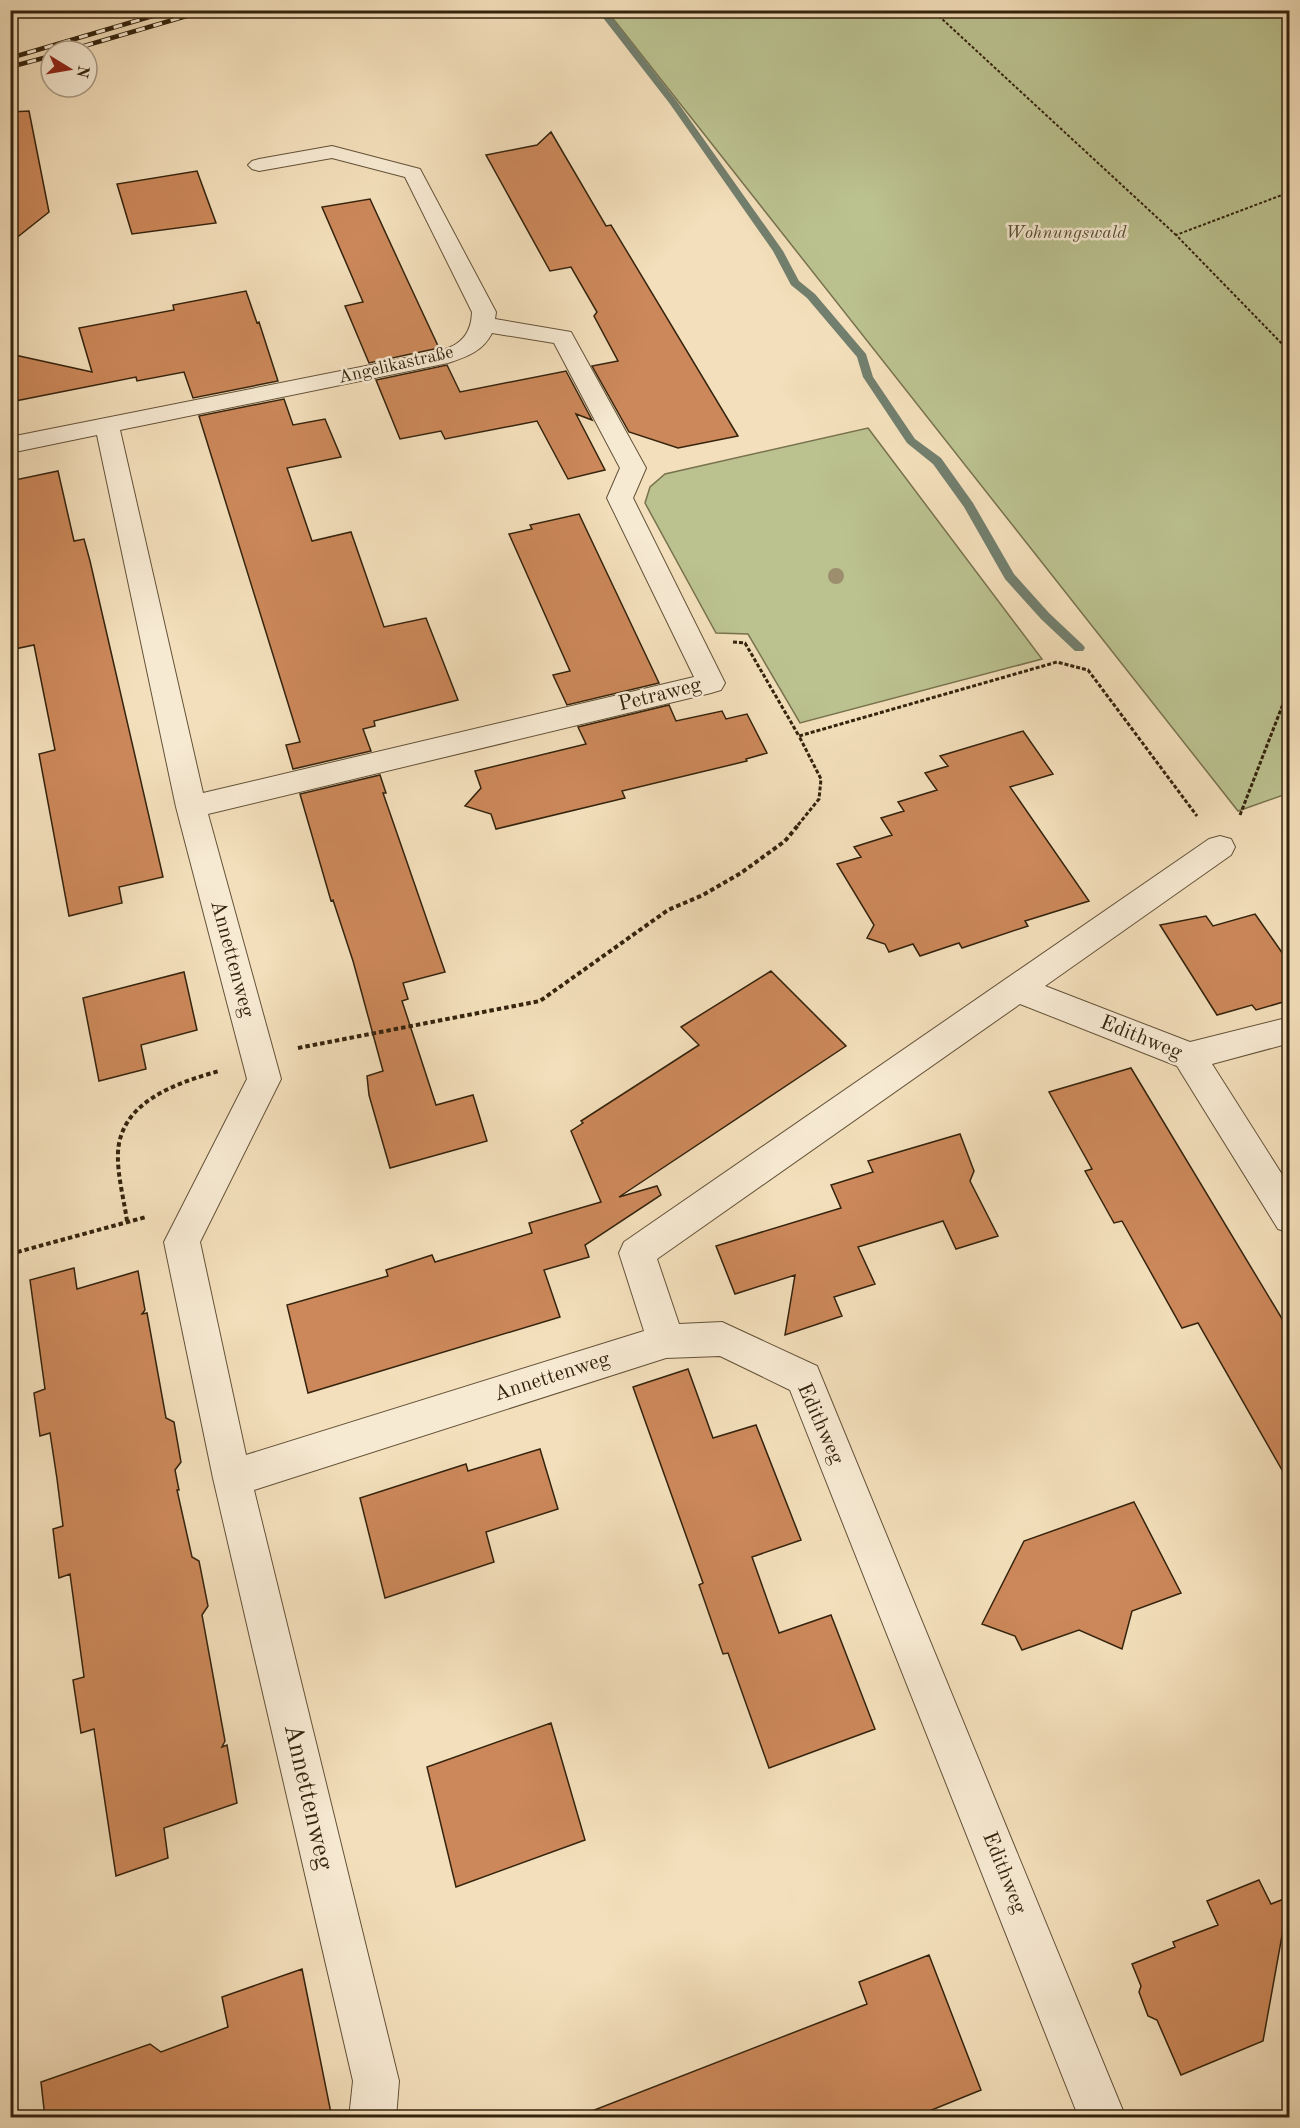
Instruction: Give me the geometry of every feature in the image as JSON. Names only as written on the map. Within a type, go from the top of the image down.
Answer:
[{"type":"street","points":[[259,165],[332,152],[413,173],[484,312],[486,325]]},
{"type":"street","name":"Angelikastraße","points":[[10,446],[450,355],[469,347],[480,339],[486,325]]},
{"type":"street","name":"Petraweg","points":[[191,807],[711,683],[620,498],[633,468],[563,337],[486,325]]},
{"type":"street","name":"Annettenweg","points":[[107,425],[191,807],[264,1079],[182,1242],[232,1478],[376,2081],[372,2118]]},
{"type":"street","points":[[666,1341],[637,1253],[1220,847]]},
{"type":"street","name":"Edithweg","points":[[1017,989],[1189,1056],[1290,1218]]},
{"type":"street","points":[[1189,1056],[1290,1030]]},
{"type":"street","name":"Edithweg","points":[[666,1341],[722,1340],[804,1378],[1103,2118]]},
{"type":"street","name":"Annettenweg","points":[[232,1478],[666,1341]]},
{"type":"path","points":[[925,10],[941,18],[1176,235],[1290,352]]},
{"type":"path","points":[[1176,235],[1290,192]]},
{"type":"path","points":[[127,1221],[117,1150],[123,1125],[148,1100],[172,1087],[314,1044],[540,1001],[668,910],[732,879],[785,841],[819,799],[822,780],[746,643],[720,640],[693,646]]},
{"type":"path","points":[[799,736],[1057,662],[1088,670],[1220,847],[1242,812],[1290,686]]},
{"type":"path","points":[[10,1254],[127,1221],[202,1205]]},
{"type":"green space","name":"Wohnungswald","points":[[607,11],[1289,11],[1289,793],[1238,811]]},
{"type":"green space","points":[[868,428],[1042,659],[800,723],[748,634],[716,633],[645,503],[650,487],[665,474]]},
{"type":"building","points":[[29,111],[49,212],[10,243],[10,112]]},
{"type":"building","points":[[551,132],[606,226],[611,225],[738,436],[678,448],[629,432],[592,366],[618,361],[594,316],[597,312],[571,267],[550,271],[486,155],[537,145]]},
{"type":"building","points":[[197,171],[216,223],[132,234],[117,184]]},
{"type":"building","points":[[370,199],[439,348],[369,363],[345,306],[363,302],[322,207]]},
{"type":"building","points":[[246,291],[257,323],[259,322],[278,381],[193,398],[184,372],[137,381],[136,377],[10,402],[10,354],[92,372],[79,328],[174,310],[173,305]]},
{"type":"building","points":[[447,365],[460,392],[566,371],[592,420],[576,414],[605,470],[568,479],[537,421],[445,439],[441,431],[400,439],[376,380]]},
{"type":"building","points":[[284,399],[293,425],[325,419],[341,457],[287,468],[312,541],[351,532],[384,627],[426,618],[458,700],[374,721],[375,726],[363,729],[371,751],[293,769],[286,745],[300,742],[199,416]]},
{"type":"building","points":[[58,471],[74,541],[84,539],[90,561],[163,877],[119,887],[122,903],[69,916],[39,754],[55,750],[34,645],[10,650],[10,481]]},
{"type":"building","points":[[579,514],[659,683],[567,705],[553,675],[570,671],[509,534],[532,529],[530,525]]},
{"type":"building","points":[[669,705],[676,721],[722,711],[726,719],[747,714],[767,753],[746,759],[747,761],[622,791],[625,798],[496,829],[491,814],[465,806],[481,788],[475,771],[586,744],[578,727]]},
{"type":"building","points":[[1023,731],[1053,774],[1010,787],[1089,901],[1025,921],[1028,926],[962,948],[959,943],[920,956],[913,944],[889,952],[885,944],[867,938],[874,925],[837,864],[861,857],[854,847],[892,835],[881,818],[904,811],[898,802],[937,790],[925,773],[948,766],[940,756]]},
{"type":"building","points":[[380,775],[386,793],[383,793],[445,972],[403,983],[408,999],[402,1001],[436,1105],[473,1095],[487,1141],[390,1168],[369,1095],[367,1076],[383,1071],[353,961],[333,900],[331,901],[300,794]]},
{"type":"building","points":[[1255,914],[1290,964],[1290,1000],[1256,1010],[1252,1005],[1217,1015],[1160,925],[1206,916],[1213,926]]},
{"type":"building","points":[[771,971],[846,1046],[619,1197],[657,1186],[661,1195],[585,1245],[589,1257],[544,1270],[560,1317],[308,1393],[287,1305],[388,1276],[386,1270],[432,1255],[435,1262],[532,1233],[529,1223],[601,1202],[571,1131],[583,1123],[581,1121],[699,1045],[681,1027]]},
{"type":"building","points":[[184,972],[197,1030],[141,1045],[146,1069],[99,1081],[83,998]]},
{"type":"building","points":[[1131,1068],[1290,1332],[1290,1484],[1198,1323],[1182,1328],[1122,1221],[1114,1223],[1085,1171],[1092,1169],[1049,1092]]},
{"type":"building","points":[[960,1134],[974,1171],[970,1181],[998,1236],[956,1249],[943,1221],[858,1247],[875,1284],[834,1297],[842,1316],[785,1335],[795,1275],[735,1294],[716,1246],[841,1208],[831,1185],[873,1172],[868,1161]]},
{"type":"building","points":[[74,1268],[77,1289],[138,1271],[145,1310],[142,1314],[147,1313],[166,1418],[174,1422],[181,1462],[175,1470],[179,1490],[177,1490],[192,1557],[199,1561],[208,1606],[202,1615],[225,1741],[222,1747],[227,1745],[237,1803],[164,1828],[168,1858],[116,1876],[94,1729],[81,1733],[73,1680],[84,1677],[70,1574],[59,1578],[53,1529],[63,1526],[57,1479],[50,1433],[40,1436],[34,1393],[45,1389],[30,1280]]},
{"type":"building","points":[[688,1369],[713,1438],[756,1425],[801,1540],[752,1557],[779,1633],[831,1615],[875,1729],[769,1768],[728,1653],[723,1654],[699,1585],[703,1583],[633,1387]]},
{"type":"building","points":[[540,1449],[558,1509],[486,1532],[494,1562],[385,1598],[360,1498],[466,1464],[468,1471]]},
{"type":"building","points":[[1134,1502],[1181,1593],[1132,1611],[1122,1649],[1079,1630],[1022,1650],[1015,1636],[982,1624],[1024,1541]]},
{"type":"building","points":[[551,1723],[585,1840],[456,1887],[427,1767]]},
{"type":"building","points":[[1259,1880],[1271,1904],[1289,1897],[1263,2041],[1181,2075],[1157,2020],[1148,2016],[1139,1992],[1141,1986],[1132,1964],[1175,1947],[1173,1942],[1218,1925],[1207,1901]]},
{"type":"building","points":[[929,1955],[981,2090],[912,2118],[584,2118],[584,2114],[867,2004],[859,1982]]},
{"type":"building","points":[[302,1969],[332,2118],[45,2118],[41,2082],[150,2044],[161,2052],[228,2027],[222,1997]]},
{"type":"waterway","points":[[601,10],[673,102],[778,251],[795,283],[811,296],[862,356],[868,377],[911,441],[937,461],[969,506],[1009,576],[1045,616],[1079,648]]},
{"type":"railway","points":[[10,58],[173,10]]},
{"type":"railway","points":[[99,42],[207,10]]},
{"type":"railway","points":[[10,67],[39,59]]}]
